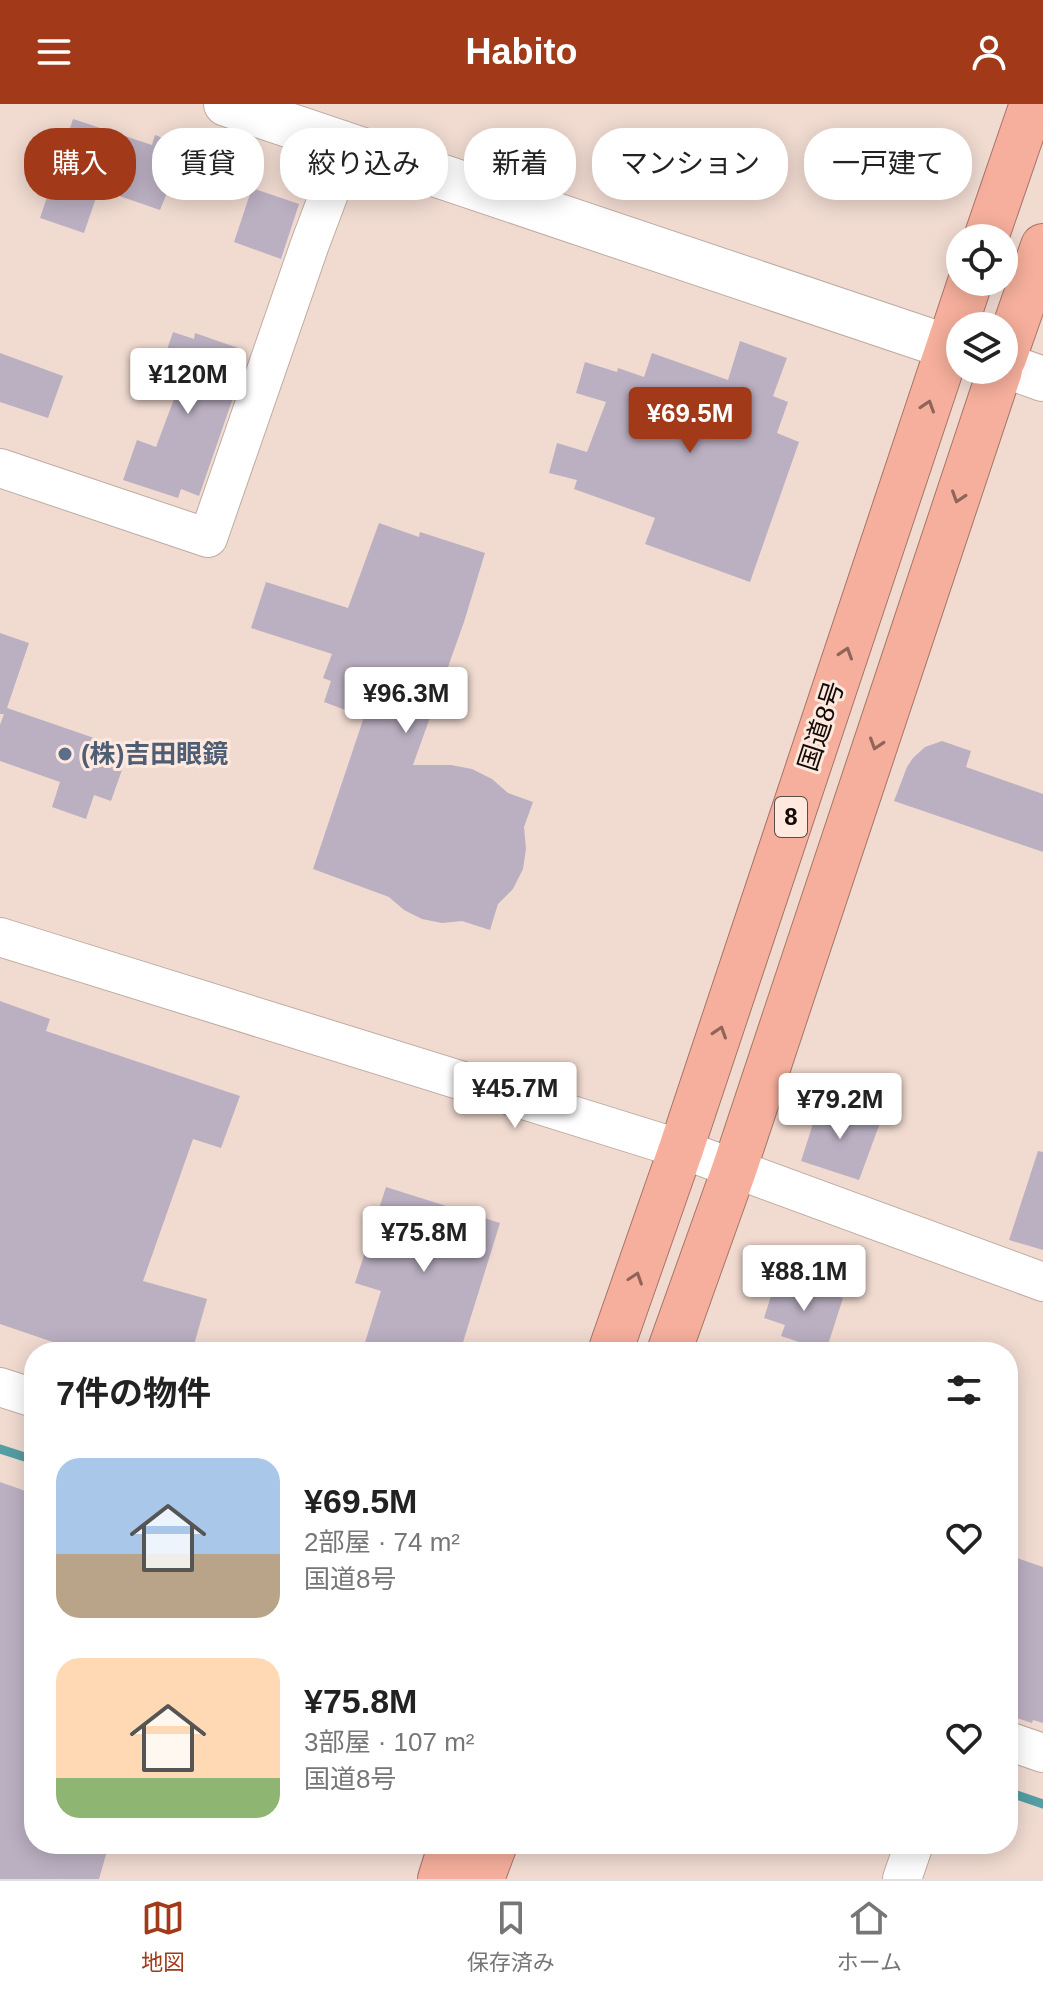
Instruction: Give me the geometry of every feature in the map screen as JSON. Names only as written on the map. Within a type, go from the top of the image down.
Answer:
[{"type":"highway","points":[[991,224],[1032,104]]},
{"type":"highway","points":[[1018,318],[1043,246]]},
{"type":"highway","name":"国道8号","points":[[613,1342],[946,371]]},
{"type":"highway","name":"8","points":[[673,1342],[734,1170],[995,384]]},
{"type":"highway","points":[[440,1879],[448,1854]]},
{"type":"highway","points":[[482,1879],[491,1854]]},
{"type":"street","points":[[226,104],[295,128]]},
{"type":"street","points":[[448,180],[946,345]]},
{"type":"street","points":[[0,468],[208,538],[327,200]]},
{"type":"street","points":[[1018,370],[1043,379]]},
{"type":"street","points":[[0,937],[681,1149],[1043,1282]]},
{"type":"street","points":[[0,1387],[24,1395]]},
{"type":"street","points":[[1018,1744],[1043,1753]]},
{"type":"street","points":[[902,1879],[911,1854]]},
{"type":"building","points":[[73,119],[100,128],[70,128]]},
{"type":"building","points":[[136,140],[152,145],[152,200],[164,200],[160,210],[131,200],[136,200]]},
{"type":"building","points":[[264,192],[299,204],[281,259],[234,242],[248,200],[264,200]]},
{"type":"building","points":[[46,200],[95,200],[84,233],[40,218]]},
{"type":"building","points":[[173,332],[194,339],[195,333],[238,348],[232,365],[243,369],[199,496],[181,489],[178,498],[123,480],[137,440],[156,447],[174,399],[153,391]]},
{"type":"building","points":[[740,341],[787,358],[773,396],[788,402],[777,433],[799,442],[750,582],[645,544],[655,518],[574,489],[577,480],[549,473],[557,443],[587,452],[606,402],[576,393],[585,362],[644,377],[652,353],[728,380]]},
{"type":"building","points":[[0,353],[63,376],[48,418],[0,402]]},
{"type":"building","points":[[379,523],[419,537],[420,532],[485,553],[413,765],[451,765],[472,769],[492,779],[508,793],[533,802],[524,827],[526,849],[523,869],[513,889],[498,904],[490,930],[462,921],[442,923],[422,919],[404,910],[389,897],[313,869],[364,717],[324,702],[331,681],[323,678],[332,654],[251,628],[266,582],[348,608]]},
{"type":"building","points":[[0,633],[29,643],[7,708],[129,750],[111,801],[94,795],[86,819],[52,807],[60,782],[0,761],[0,725],[4,714],[0,714]]},
{"type":"building","points":[[942,741],[971,751],[966,767],[1043,794],[1043,852],[894,801],[913,758],[925,747]]},
{"type":"building","points":[[0,1001],[50,1019],[46,1031],[240,1096],[221,1148],[193,1139],[143,1281],[207,1299],[195,1342],[53,1342],[0,1324]]},
{"type":"building","points":[[820,1102],[880,1123],[859,1180],[801,1161]]},
{"type":"building","points":[[1038,1151],[1043,1152],[1043,1250],[1009,1240]]},
{"type":"building","points":[[386,1187],[500,1223],[463,1342],[365,1342],[381,1291],[355,1283]]},
{"type":"building","points":[[777,1277],[843,1298],[829,1342],[799,1342],[781,1336],[785,1325],[764,1318]]},
{"type":"building","points":[[0,1482],[24,1490],[24,1854],[106,1854],[99,1879],[0,1879]]},
{"type":"building","points":[[1018,1558],[1043,1567],[1043,1723],[1033,1720],[1032,1723],[1018,1718]]},
{"type":"waterway","points":[[0,1449],[24,1457]]},
{"type":"waterway","points":[[1018,1795],[1043,1804]]},
{"type":"place","name":"(株)吉田眼鏡","points":[[65,754]]}]
